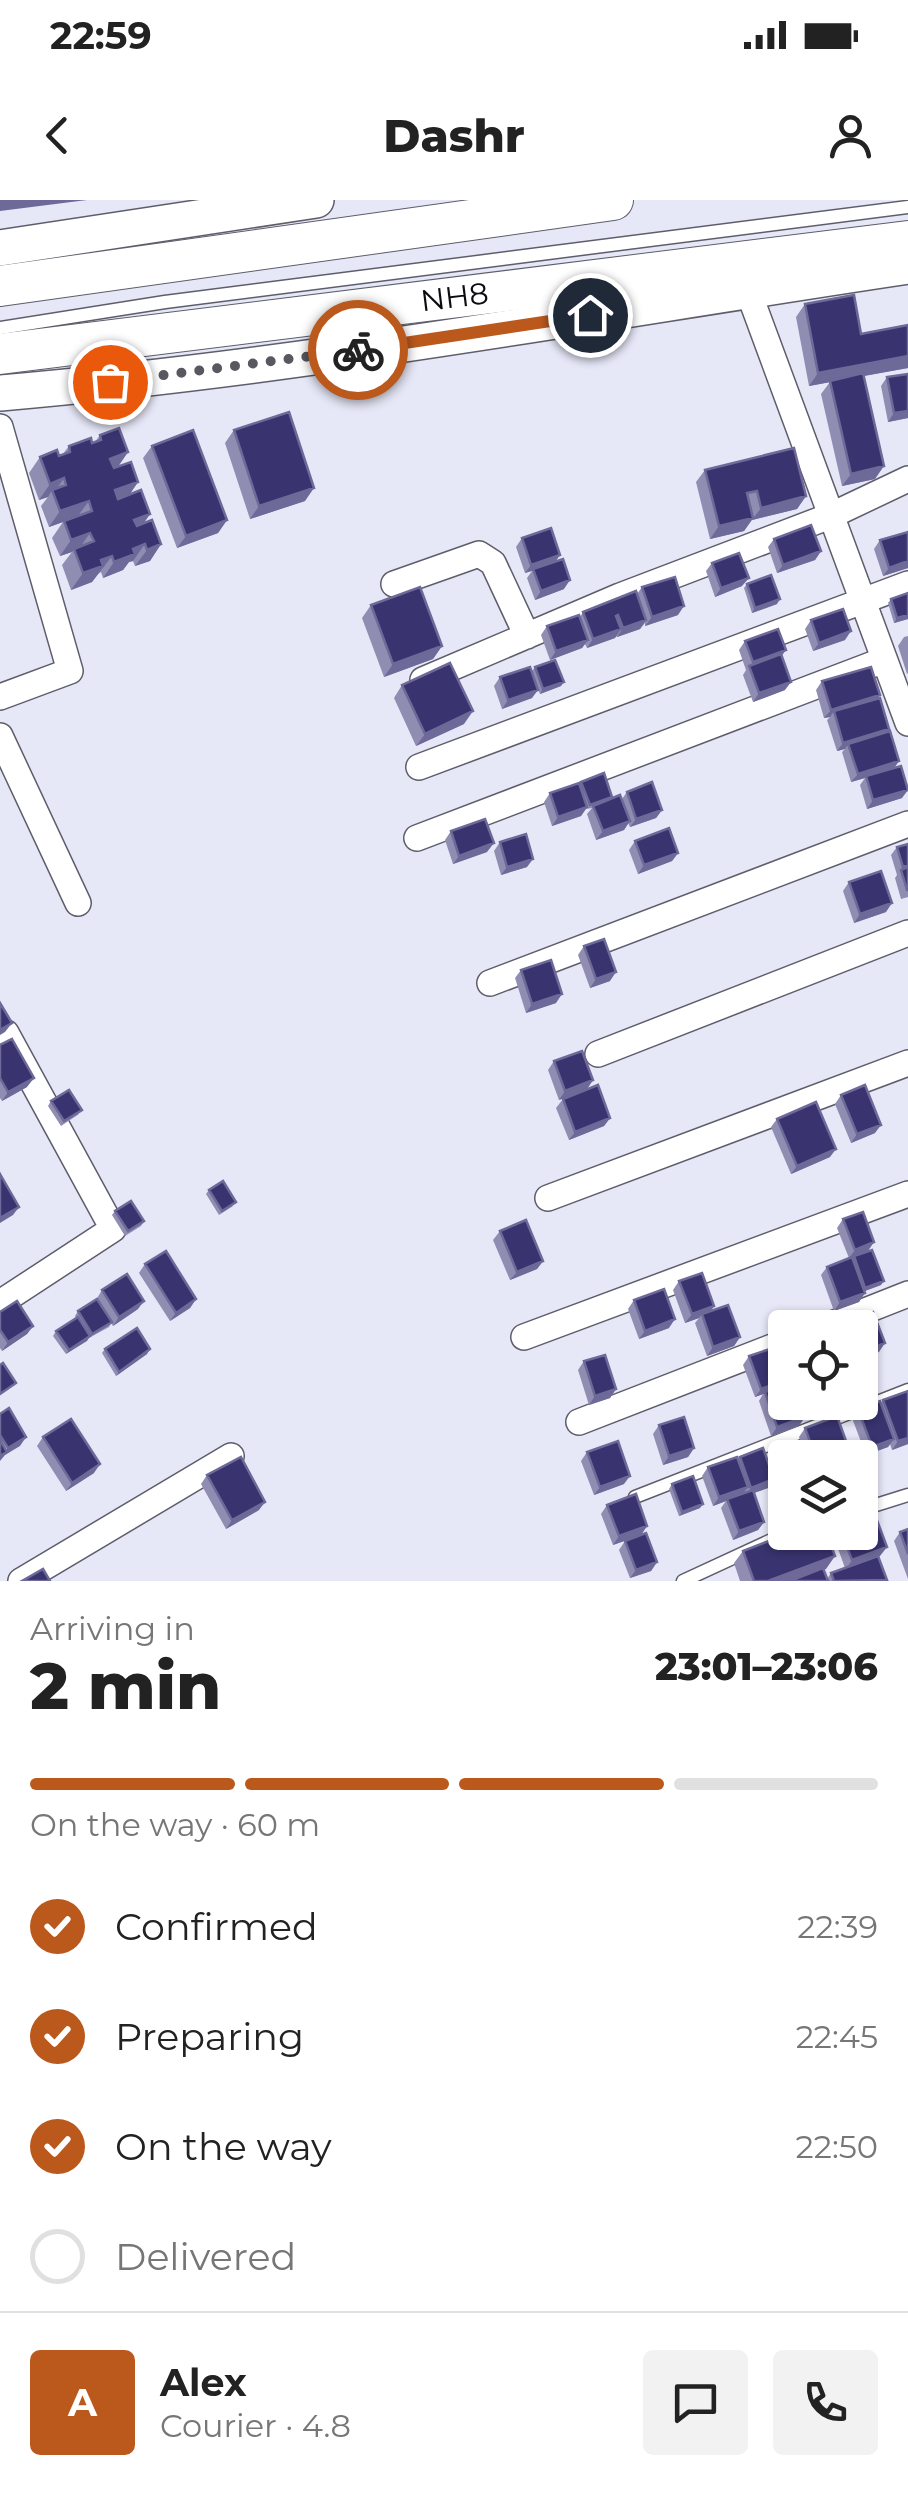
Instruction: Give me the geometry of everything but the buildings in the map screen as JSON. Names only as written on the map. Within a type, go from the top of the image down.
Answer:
[{"type":"main road","points":[[0,286],[614,200]]},
{"type":"main road","name":"NH8","points":[[0,354],[235,325],[743,277],[907,216]]},
{"type":"street","points":[[0,248],[316,200]]},
{"type":"street","points":[[193,218],[196,258]]},
{"type":"street","points":[[0,394],[393,346],[743,277],[908,266]]},
{"type":"street","points":[[743,277],[884,660],[904,696],[908,723]]},
{"type":"street","points":[[235,325],[243,365]]},
{"type":"street","points":[[0,427],[70,671],[0,698]]},
{"type":"street","points":[[413,684],[620,596],[830,516],[908,479]]},
{"type":"street","points":[[394,584],[480,554],[493,564],[527,636]]},
{"type":"street","points":[[420,766],[908,584]]},
{"type":"street","points":[[418,838],[884,660]]},
{"type":"street","points":[[0,736],[78,904]]},
{"type":"street","points":[[490,983],[908,824]]},
{"type":"street","points":[[598,1054],[908,933]]},
{"type":"street","points":[[0,1037],[6,1033],[114,1229],[0,1303]]},
{"type":"street","points":[[548,1198],[908,1063]]},
{"type":"street","points":[[524,1337],[908,1194]]},
{"type":"street","points":[[868,1310],[908,1294]]},
{"type":"street","points":[[579,1422],[768,1349]]},
{"type":"street","points":[[21,1581],[231,1456]]},
{"type":"lane","points":[[0,328],[165,302],[907,216]]},
{"type":"lane","points":[[635,1497],[908,1390]]},
{"type":"lane","points":[[878,1504],[908,1495]]},
{"type":"lane","points":[[683,1581],[768,1542]]},
{"type":"way so far","points":[[110,382],[358,350]]},
{"type":"route","points":[[358,350],[590,315]]}]
